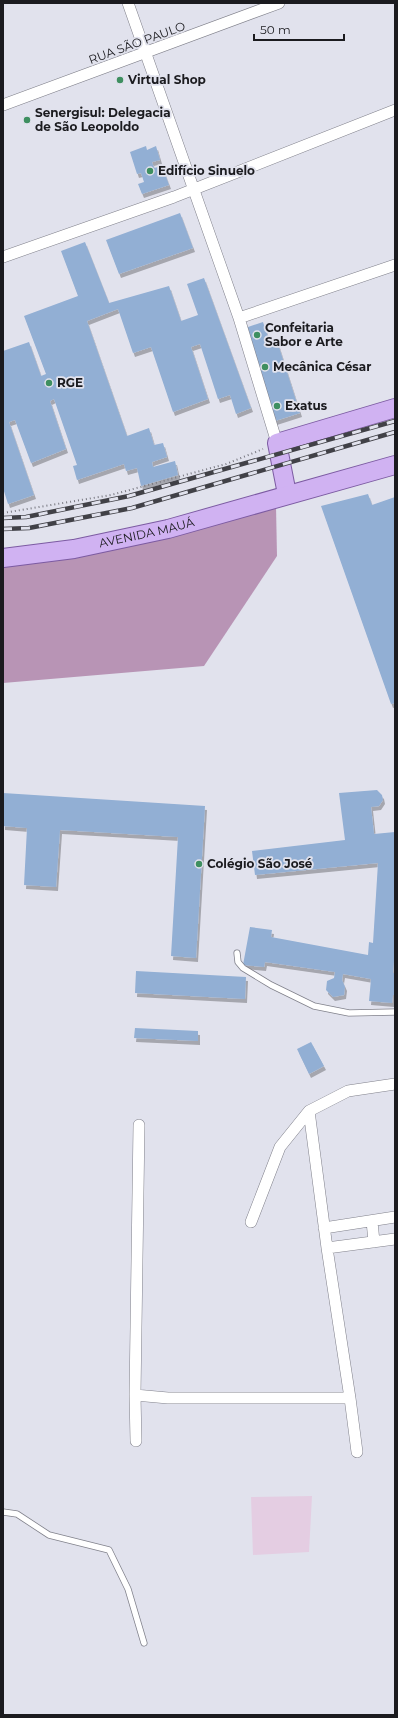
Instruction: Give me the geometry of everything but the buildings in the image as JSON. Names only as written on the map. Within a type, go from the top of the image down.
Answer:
[{"type":"main road","points":[[287,494],[277,443],[395,408]]},
{"type":"main road","name":"AVENIDA MAUÁ","points":[[3,558],[74,549],[168,529],[287,494],[395,465]]},
{"type":"street","points":[[128,3],[239,318],[277,443]]},
{"type":"street","name":"RUA SÃO PAULO","points":[[3,105],[146,54],[279,3]]},
{"type":"street","points":[[3,257],[194,189],[395,110]]},
{"type":"street","points":[[239,318],[395,265]]},
{"type":"street","points":[[251,1222],[280,1147],[309,1111],[348,1091],[395,1084]]},
{"type":"street","points":[[309,1111],[324,1228],[357,1452]]},
{"type":"street","points":[[136,1441],[135,1395],[139,1125]]},
{"type":"street","points":[[324,1228],[395,1217]]},
{"type":"street","points":[[372,1221],[374,1242]]},
{"type":"street","points":[[327,1248],[395,1238]]},
{"type":"street","points":[[135,1395],[168,1398],[350,1398]]},
{"type":"lane","points":[[237,953],[238,962],[243,968],[271,985],[314,1006],[349,1013],[395,1012]]},
{"type":"lane","points":[[3,1512],[17,1514],[49,1534],[109,1550],[128,1589],[144,1643]]},
{"type":"path","points":[[3,513],[111,495],[226,464],[277,443]]},
{"type":"shaded area","points":[[276,506],[277,556],[204,666],[3,683],[3,563]]},
{"type":"shaded area","points":[[312,1496],[309,1552],[253,1555],[251,1497]]},
{"type":"railway","points":[[3,518],[26,517],[129,496],[395,421]]},
{"type":"railway","points":[[3,529],[29,528],[132,508],[395,432]]},
{"type":"place","name":"Virtual Shop","points":[[120,80]]},
{"type":"place","name":"Senergisul: Delegacia de São Leopoldo","points":[[27,120]]},
{"type":"place","name":"Edifício Sinuelo","points":[[150,171]]},
{"type":"place","name":"Confeitaria Sabor e Arte","points":[[257,335]]},
{"type":"place","name":"Mecânica César","points":[[265,367]]},
{"type":"place","name":"RGE","points":[[49,383]]},
{"type":"place","name":"Exatus","points":[[277,406]]},
{"type":"place","name":"Colégio São José","points":[[199,864]]}]
